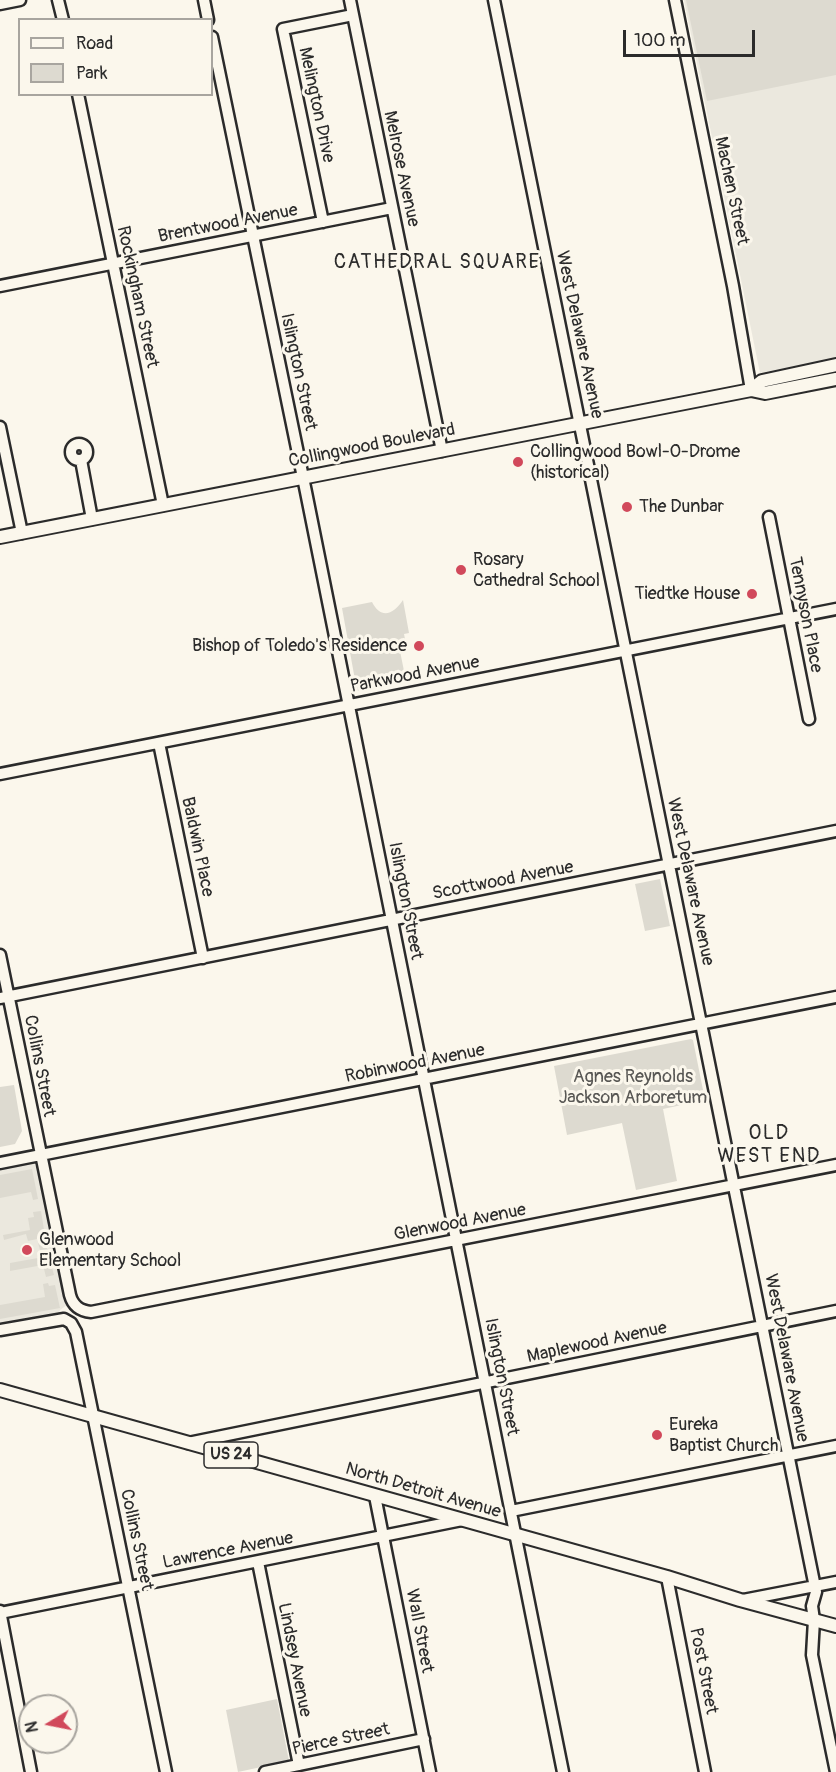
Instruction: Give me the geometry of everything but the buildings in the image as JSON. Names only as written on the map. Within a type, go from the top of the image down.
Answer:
[{"type":"main road","name":"Collingwood Boulevard","points":[[751,390],[762,381],[836,364]]},
{"type":"main road","name":"Collingwood Boulevard","points":[[0,537],[751,390],[765,393],[836,379]]},
{"type":"main road","name":"North Detroit Avenue","points":[[0,1390],[836,1626]]},
{"type":"street","points":[[0,4],[20,0]]},
{"type":"street","points":[[58,0],[62,18]]},
{"type":"street","points":[[204,0],[208,18]]},
{"type":"street","name":"Melrose Avenue","points":[[350,0],[442,451]]},
{"type":"street","name":"West Delaware Avenue","points":[[494,0],[816,1592],[812,1606],[814,1620],[812,1656],[835,1766]]},
{"type":"street","name":"Machen Street","points":[[675,0],[734,286],[751,390]]},
{"type":"street","name":"Melington Drive","points":[[323,222],[283,29],[353,15]]},
{"type":"street","name":"Islington Street","points":[[213,42],[349,705],[563,1772]]},
{"type":"street","name":"Rockingham Street","points":[[78,96],[163,505]]},
{"type":"street","name":"Brentwood Avenue","points":[[0,286],[392,208]]},
{"type":"street","points":[[0,427],[22,533]]},
{"type":"street","points":[[81,460],[92,519]]},
{"type":"street","name":"Tennyson Place","points":[[769,517],[809,719]]},
{"type":"street","name":"Parkwood Avenue","points":[[0,774],[836,609]]},
{"type":"street","name":"Baldwin Place","points":[[159,743],[203,958]]},
{"type":"street","name":"Scottwood Avenue","points":[[4,997],[836,831]]},
{"type":"street","name":"Collins Street","points":[[0,955],[4,997],[71,1299],[78,1309],[91,1312]]},
{"type":"street","name":"Robinwood Avenue","points":[[0,1162],[836,997]]},
{"type":"street","name":"Glenwood Avenue","points":[[91,1312],[836,1165]]},
{"type":"street","name":"Maplewood Avenue","points":[[188,1443],[836,1311]]},
{"type":"street","name":"Collins Street","points":[[0,1330],[64,1319],[71,1323],[76,1332],[166,1772]]},
{"type":"street","points":[[511,1511],[836,1446]]},
{"type":"street","name":"Wall Street","points":[[375,1496],[430,1772]]},
{"type":"street","name":"Lawrence Avenue","points":[[0,1612],[462,1520]]},
{"type":"street","name":"Lindsey Avenue","points":[[258,1562],[298,1765]]},
{"type":"street","name":"Post Street","points":[[667,1577],[705,1772]]},
{"type":"street","points":[[740,1600],[836,1582]]},
{"type":"street","points":[[0,1612],[31,1772]]},
{"type":"street","name":"Pierce Street","points":[[265,1772],[424,1739]]},
{"type":"shaded area","points":[[684,0],[836,0],[836,358],[760,373]]},
{"type":"shaded area","name":"Glenwood Elementary School","points":[[33,1162],[38,1169],[67,1305],[60,1310],[59,1314],[0,1325],[0,1169]]},
{"type":"green space","points":[[686,0],[836,0],[836,75],[707,101]]},
{"type":"green space","points":[[403,600],[409,633],[404,634],[405,639],[398,641],[406,681],[357,691],[342,608],[372,602],[379,611],[388,613],[396,609]]},
{"type":"green space","points":[[660,879],[670,926],[645,931],[635,884]]},
{"type":"green space","name":"Agnes Reynolds Jackson Arboretum","points":[[691,1039],[705,1100],[663,1109],[677,1181],[636,1190],[622,1123],[567,1135],[554,1066]]},
{"type":"green space","points":[[14,1085],[22,1131],[15,1144],[0,1147],[0,1087]]},
{"type":"green space","points":[[32,1169],[38,1199],[33,1200],[31,1192],[0,1198],[0,1175]]},
{"type":"green space","points":[[41,1211],[47,1249],[40,1250],[37,1239],[28,1241],[26,1234],[4,1240],[3,1235],[30,1230],[28,1218],[34,1217],[33,1212]]},
{"type":"green space","points":[[49,1256],[54,1275],[46,1277],[43,1265],[10,1271],[10,1263]]},
{"type":"green space","points":[[48,1283],[49,1286],[55,1285],[60,1308],[0,1319],[0,1305],[45,1297],[43,1284]]},
{"type":"green space","points":[[277,1699],[289,1761],[238,1772],[226,1710]]},
{"type":"place","name":"Collingwood Bowl-O-Drome (historical)","points":[[518,462]]},
{"type":"place","name":"The Dunbar","points":[[627,507]]},
{"type":"place","name":"Rosary Cathedral School","points":[[461,570]]},
{"type":"place","name":"Tiedtke House","points":[[752,594]]},
{"type":"place","name":"Bishop of Toledo's Residence","points":[[419,646]]},
{"type":"place","name":"Glenwood Elementary School","points":[[27,1250]]},
{"type":"place","name":"Eureka Baptist Church","points":[[657,1435]]},
{"type":"district","name":"CATHEDRAL SQUARE","points":[[437,263]]},
{"type":"district","name":"OLD WEST END","points":[[769,1146]]}]
